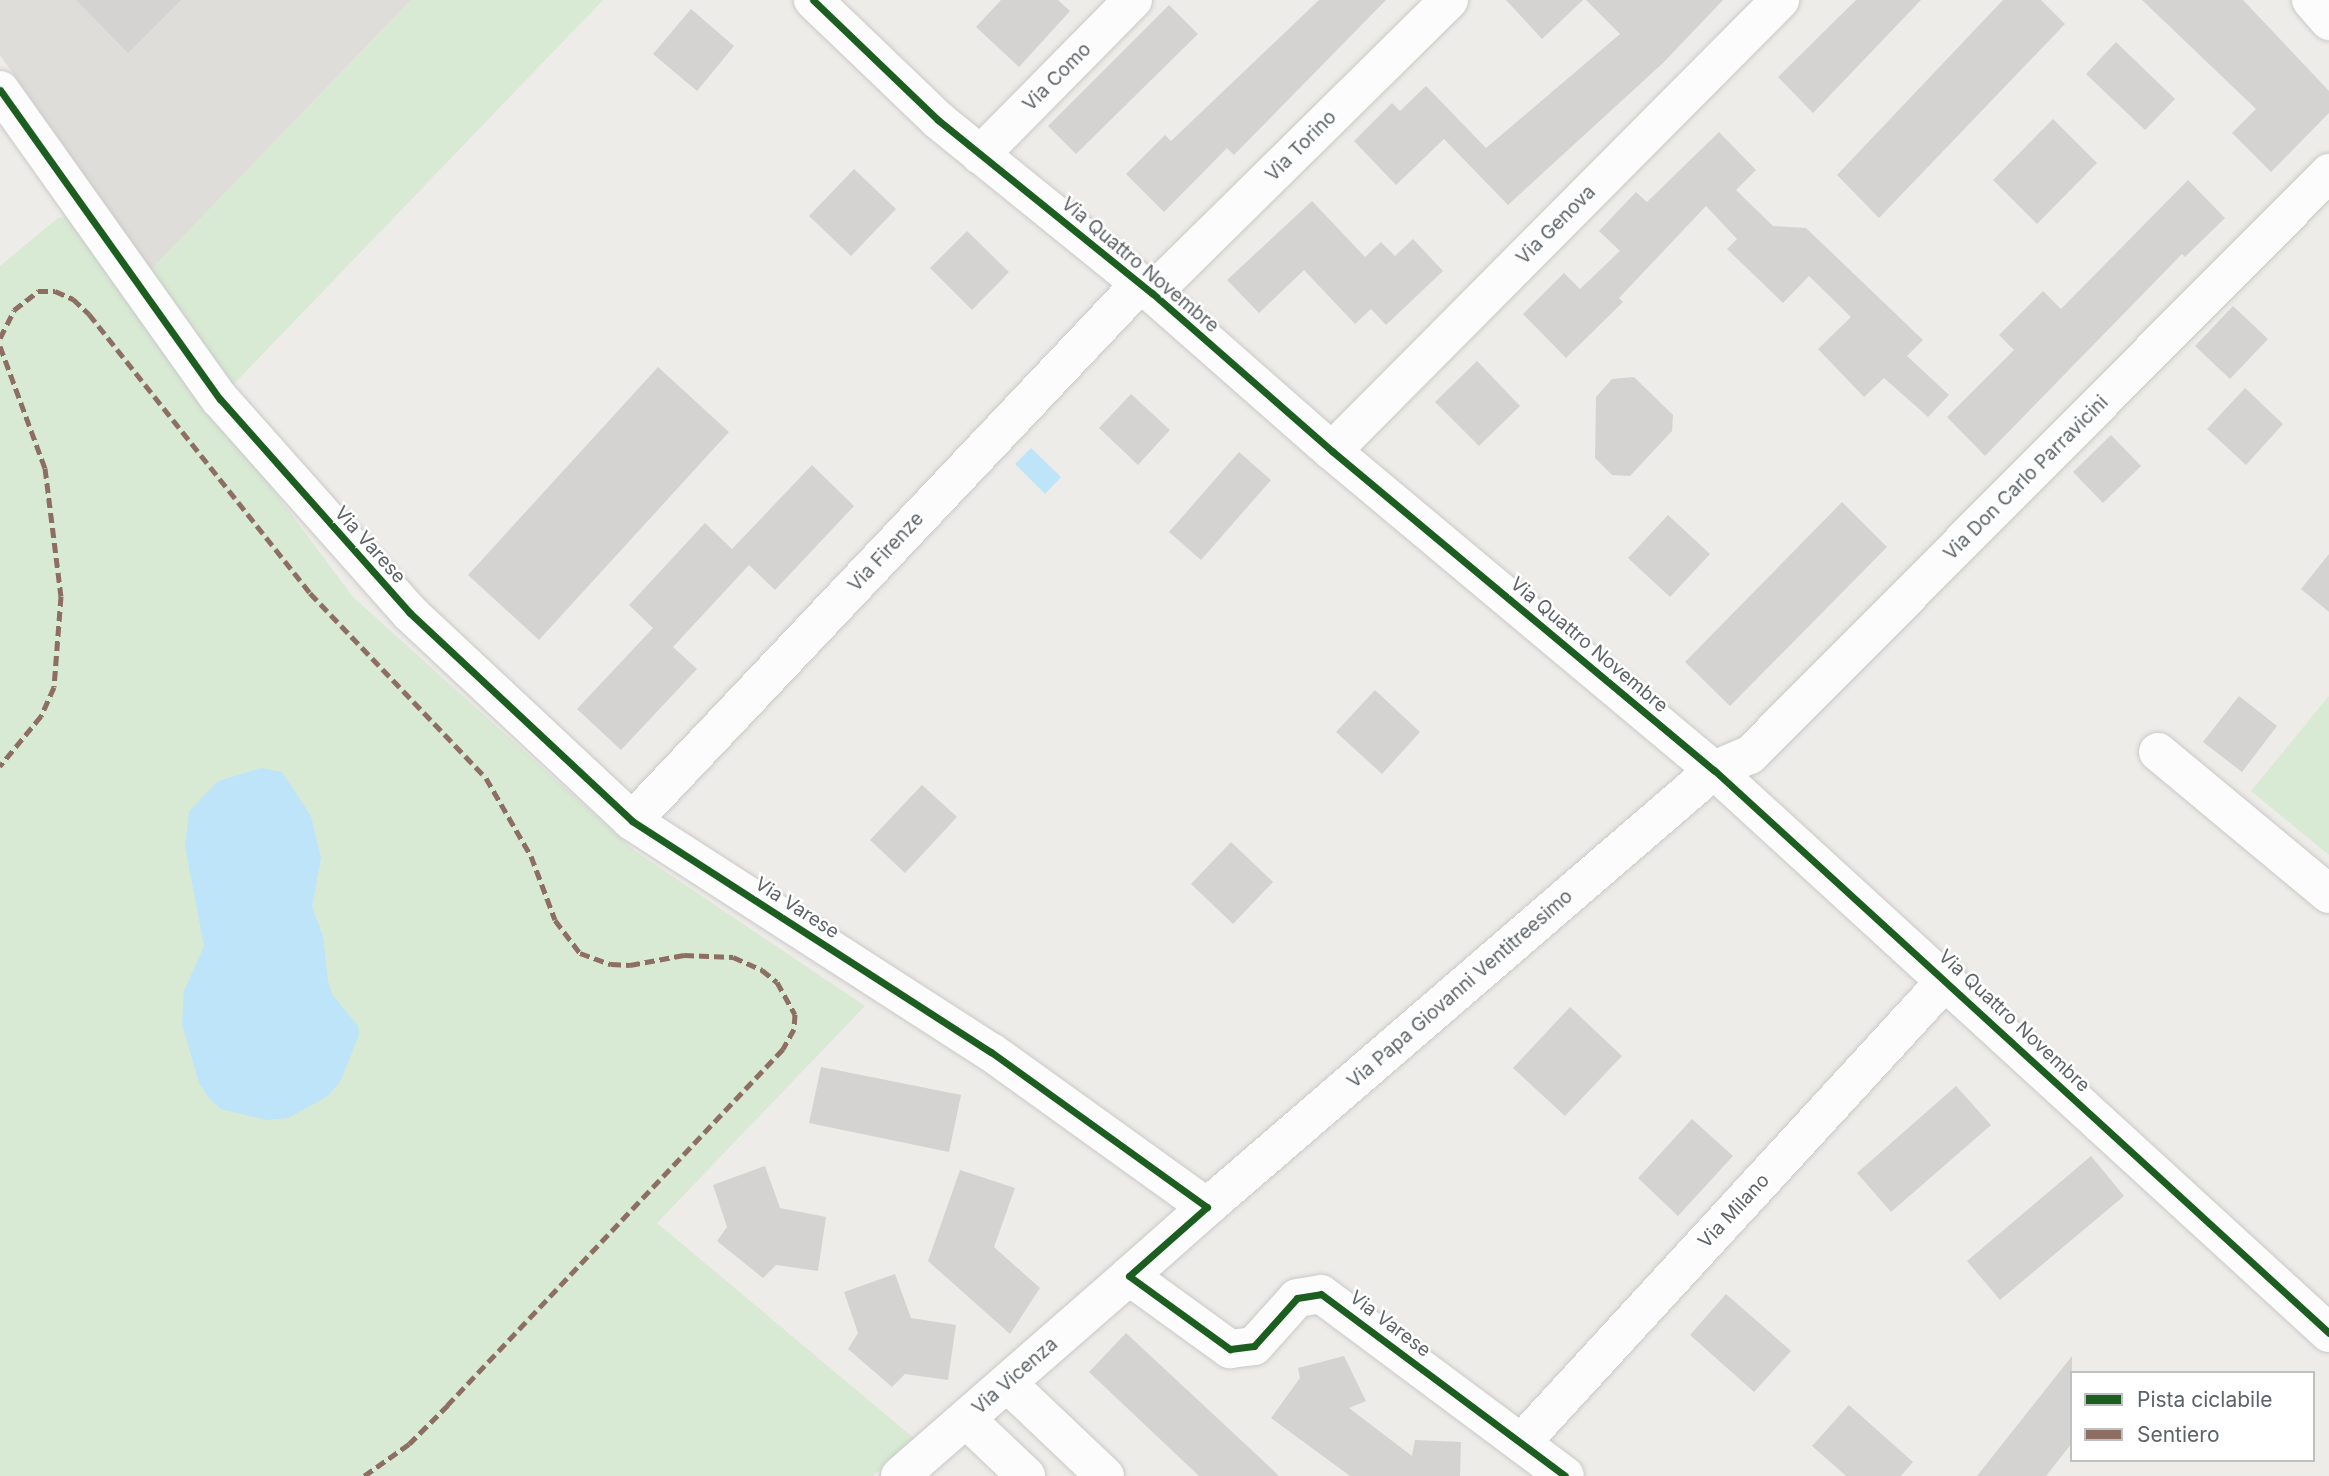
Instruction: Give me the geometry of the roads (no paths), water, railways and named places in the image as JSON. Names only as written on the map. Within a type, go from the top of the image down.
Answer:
[{"type":"street","name":"Via Quattro Novembre","points":[[813,0],[884,71],[980,155],[1146,288],[1332,451],[1714,770],[1947,979],[2329,1333]]},
{"type":"street","name":"Via Como","points":[[980,155],[1133,0]]},
{"type":"street","name":"Via Torino","points":[[1146,288],[1449,0]]},
{"type":"street","name":"Via Genova","points":[[1332,451],[1780,0]]},
{"type":"street","points":[[2311,0],[2329,20]]},
{"type":"street","name":"Via Varese","points":[[0,90],[220,399],[410,613],[632,821],[991,1052],[1207,1207]]},
{"type":"street","name":"Via Don Carlo Parravicini","points":[[1714,770],[1750,755],[2329,173]]},
{"type":"street","name":"Via Firenze","points":[[632,821],[1146,288]]},
{"type":"street","points":[[2158,752],[2329,894]]},
{"type":"street","name":"Via Papa Giovanni Ventitreesimo","points":[[1207,1207],[1714,770]]},
{"type":"street","name":"Via Milano","points":[[1521,1443],[1947,979]]},
{"type":"street","points":[[1129,1276],[1207,1207]]},
{"type":"street","name":"Via Varese","points":[[1129,1276],[1230,1349],[1254,1346],[1297,1297],[1321,1294],[1565,1476]]},
{"type":"street","name":"Via Vicenza","points":[[900,1476],[1129,1276]]},
{"type":"street","points":[[1007,1383],[1105,1476]]},
{"type":"street","points":[[966,1419],[1026,1476]]},
{"type":"water","points":[[1031,448],[1061,477],[1045,494],[1015,464]]},
{"type":"water","points":[[261,768],[282,772],[311,816],[321,858],[312,907],[323,936],[328,981],[332,994],[358,1026],[359,1035],[340,1082],[328,1096],[288,1118],[266,1120],[221,1109],[209,1098],[199,1083],[182,1024],[184,991],[204,946],[185,846],[189,811],[218,781]]}]
